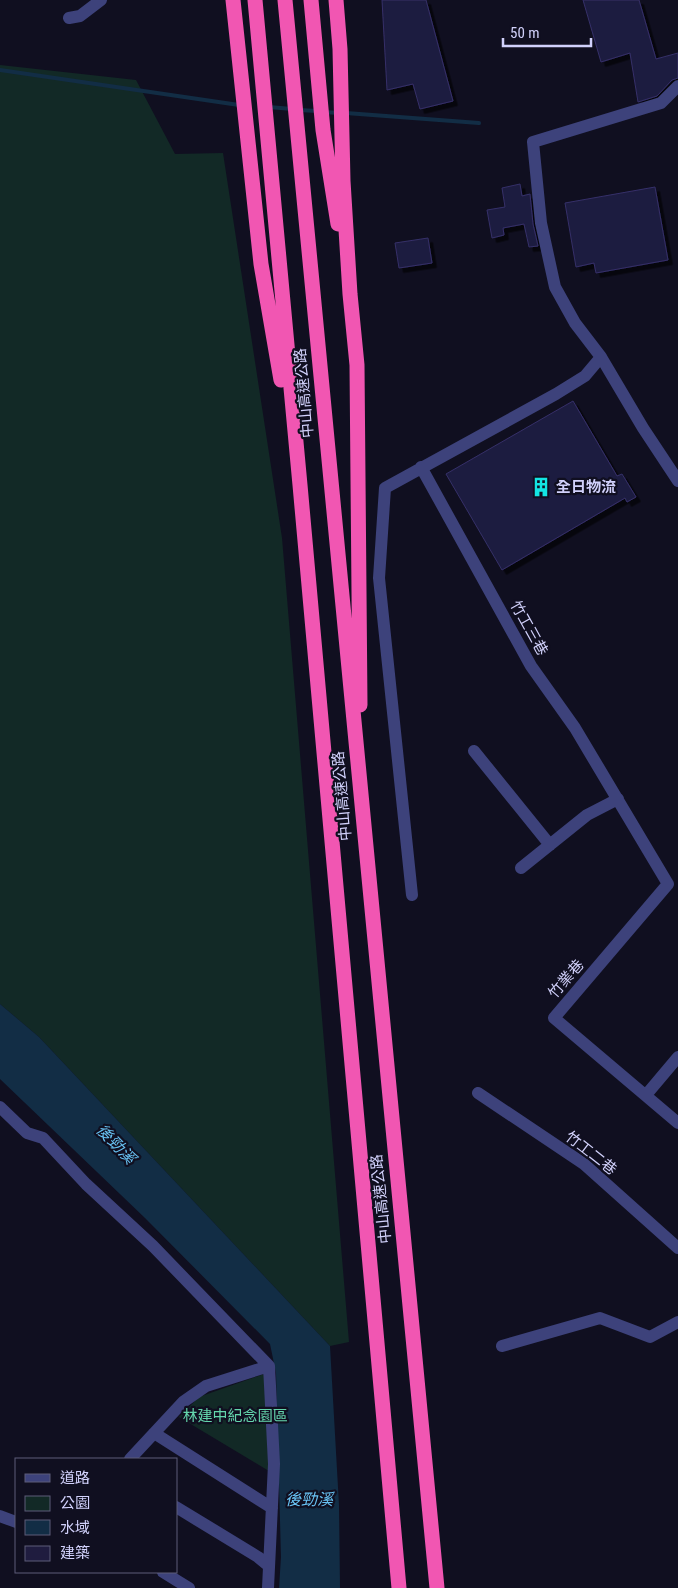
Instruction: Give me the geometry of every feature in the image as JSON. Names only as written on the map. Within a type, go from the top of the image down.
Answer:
[{"type":"highway","name":"中山高速公路","points":[[255,0],[398,1588]]},
{"type":"highway","name":"中山高速公路","points":[[285,0],[362,824],[437,1588]]},
{"type":"highway","points":[[311,0],[320,104],[332,194],[350,294]]},
{"type":"highway","points":[[336,0],[340,50],[350,294],[357,365],[362,824]]},
{"type":"highway","points":[[233,1],[261,264],[300,485]]},
{"type":"street","points":[[68,18],[80,16],[101,0]]},
{"type":"street","points":[[678,86],[660,103],[533,142],[541,223],[555,287],[574,323],[601,357],[643,428],[678,481]]},
{"type":"street","points":[[412,895],[379,578],[385,488],[585,376],[601,357]]},
{"type":"street","name":"竹工三巷","points":[[421,467],[531,666],[575,728],[618,799],[673,883]]},
{"type":"street","points":[[474,751],[550,845]]},
{"type":"street","points":[[521,868],[587,815],[618,799]]},
{"type":"street","name":"竹業巷","points":[[673,883],[554,1018],[678,1123]]},
{"type":"street","points":[[646,1095],[678,1056]]},
{"type":"street","name":"竹工二巷","points":[[478,1093],[584,1164],[678,1248]]},
{"type":"street","points":[[0,1107],[27,1133],[43,1138],[86,1184],[153,1246],[269,1366],[274,1464],[268,1588]]},
{"type":"street","points":[[502,1346],[600,1318],[650,1337],[678,1322]]},
{"type":"street","points":[[131,1458],[183,1402],[206,1386],[269,1366]]},
{"type":"street","points":[[154,1433],[272,1508]]},
{"type":"street","points":[[178,1508],[258,1557],[269,1566]]},
{"type":"street","points":[[0,1516],[15,1522]]},
{"type":"street","points":[[165,1573],[189,1588]]},
{"type":"green space","points":[[0,65],[136,80],[175,154],[223,153],[282,538],[349,1342],[330,1346],[39,1037],[0,1004]]},
{"type":"green space","name":"林建中紀念園區","points":[[264,1374],[269,1471],[179,1417],[199,1397]]},
{"type":"water","name":"後勁溪","points":[[0,1004],[39,1037],[330,1346],[339,1505],[340,1588],[279,1588],[281,1557],[276,1373],[270,1344],[145,1218],[0,1079]]},
{"type":"building","points":[[382,0],[426,0],[453,101],[420,109],[413,84],[387,90]]},
{"type":"building","points":[[583,0],[639,0],[656,59],[678,53],[678,78],[672,80],[657,96],[638,102],[630,53],[601,62]]},
{"type":"building","points":[[520,184],[522,196],[530,194],[533,224],[538,246],[529,247],[524,224],[503,228],[504,235],[492,238],[487,210],[505,207],[502,188]]},
{"type":"building","points":[[655,187],[668,260],[596,273],[594,263],[576,267],[565,203]]},
{"type":"building","points":[[428,238],[432,263],[399,268],[395,243]]},
{"type":"building","name":"全日物流","points":[[573,401],[617,476],[622,474],[636,497],[627,502],[625,498],[502,570],[446,474]]},
{"type":"waterway","points":[[0,70],[239,105]]},
{"type":"waterway","points":[[269,107],[292,109]]},
{"type":"waterway","points":[[299,110],[317,111]]},
{"type":"waterway","points":[[324,112],[339,113]]},
{"type":"waterway","points":[[346,113],[479,123]]},
{"type":"place","name":"全日物流","points":[[541,487]]}]
